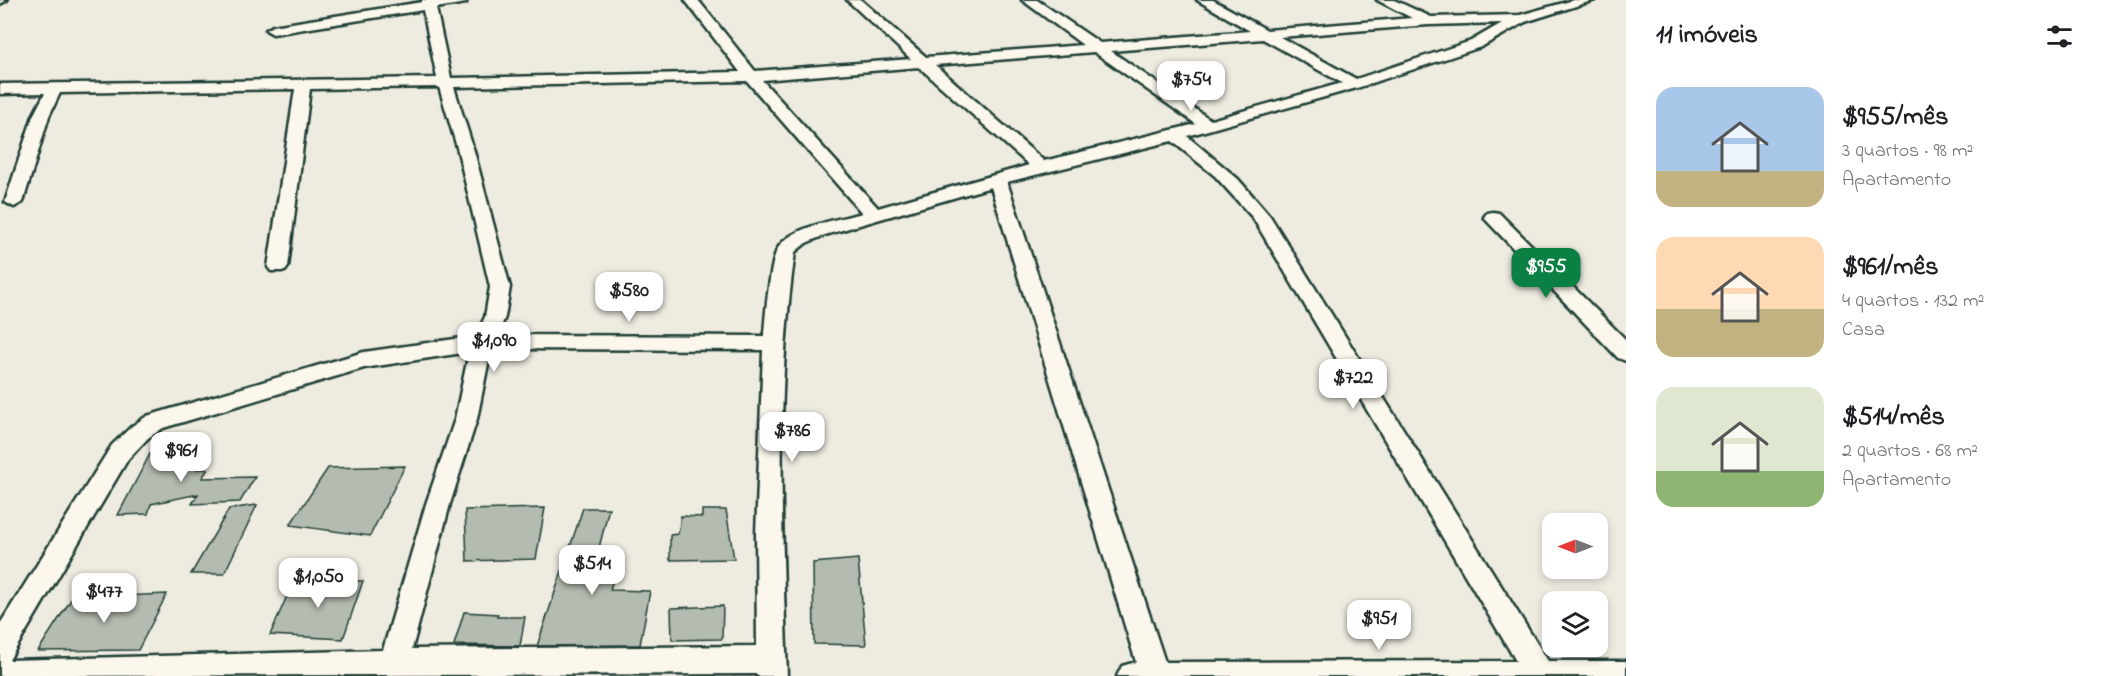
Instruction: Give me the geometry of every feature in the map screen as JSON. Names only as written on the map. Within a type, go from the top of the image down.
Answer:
[{"type":"street","points":[[273,30],[428,2],[461,0]]},
{"type":"street","points":[[691,0],[751,76],[874,215]]},
{"type":"street","points":[[853,0],[1041,167]]},
{"type":"street","points":[[1028,0],[1208,124]]},
{"type":"street","points":[[1203,0],[1355,84]]},
{"type":"street","points":[[1383,0],[1476,44]]},
{"type":"street","points":[[0,674],[772,668],[769,534],[775,343],[782,261],[786,250],[799,239],[818,231],[1041,167],[1175,135],[1355,84],[1476,44],[1520,19],[1566,3],[1589,0]]},
{"type":"street","points":[[391,670],[466,419],[472,378],[483,342],[495,317],[500,287],[466,151],[445,82],[428,2]]},
{"type":"street","points":[[0,89],[751,76],[1100,50],[1428,21],[1520,19]]},
{"type":"street","points":[[278,267],[303,84]]},
{"type":"street","points":[[14,202],[41,116],[54,89]]},
{"type":"street","points":[[1175,135],[1204,156],[1250,202],[1260,216],[1540,675]]},
{"type":"street","points":[[998,180],[1148,676],[1626,675]]},
{"type":"street","points":[[1493,217],[1626,353]]},
{"type":"street","points":[[0,650],[120,452],[140,432],[155,422],[364,360],[483,342],[775,343]]},
{"type":"building","points":[[207,452],[197,469],[208,469],[202,478],[255,477],[240,502],[192,504],[198,494],[151,504],[148,514],[118,515],[150,454]]},
{"type":"building","points":[[405,466],[370,536],[290,525],[328,468]]},
{"type":"building","points":[[257,505],[224,574],[191,574],[229,509]]},
{"type":"building","points":[[545,508],[536,559],[467,561],[465,510]]},
{"type":"building","points":[[583,508],[609,508],[594,568],[616,568],[610,590],[650,591],[640,645],[537,646]]},
{"type":"building","points":[[702,510],[726,510],[734,559],[670,560],[670,535],[678,534],[681,516],[702,517]]},
{"type":"building","points":[[858,559],[866,645],[814,644],[813,563]]},
{"type":"building","points":[[294,580],[363,581],[343,639],[270,635]]},
{"type":"building","points":[[167,594],[138,650],[38,651],[72,598]]},
{"type":"building","points":[[723,606],[722,639],[672,640],[671,608]]},
{"type":"building","points":[[464,612],[498,614],[497,617],[525,617],[520,646],[454,645]]}]
